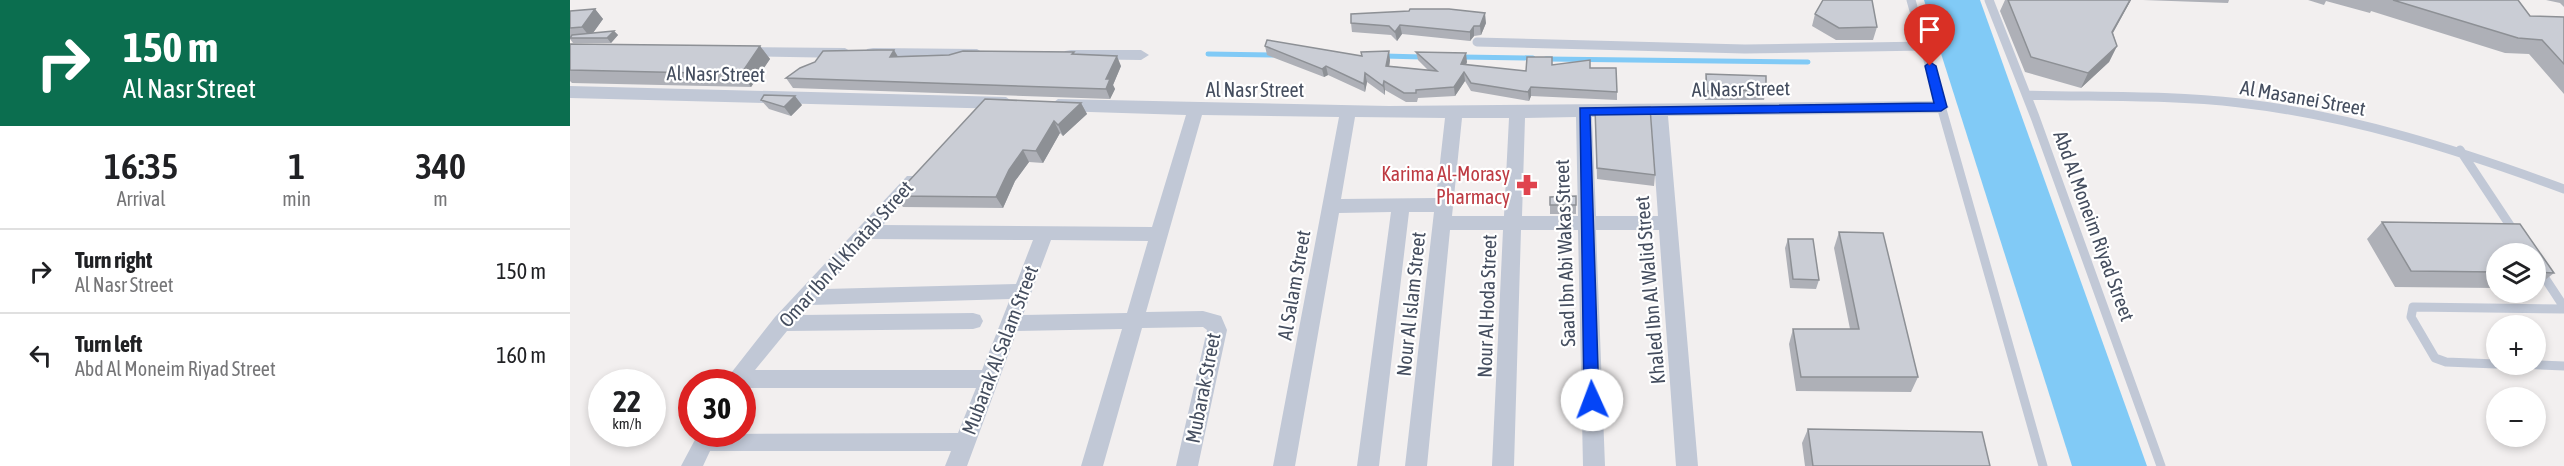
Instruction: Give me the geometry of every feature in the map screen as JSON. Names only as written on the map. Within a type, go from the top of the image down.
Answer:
[{"type":"street","points":[[721,52],[988,54]]},
{"type":"street","points":[[1058,54],[1141,55]]},
{"type":"street","name":"Al Nasr Street","points":[[570,92],[1021,104]]},
{"type":"street","points":[[970,120],[986,102]]},
{"type":"street","name":"Al Nasr Street","points":[[1044,105],[1195,111],[1348,112],[1941,107]]},
{"type":"street","points":[[1092,466],[1195,111]]},
{"type":"street","name":"Nour Al Hoda Street","points":[[1503,466],[1517,111]]},
{"type":"street","name":"Saad Ibn Abi Wakas Street","points":[[1584,111],[1594,466]]},
{"type":"street","name":"Khaled Ibn Al Walid Street","points":[[1659,111],[1687,466]]},
{"type":"street","name":"Al Salam Street","points":[[1284,466],[1348,112]]},
{"type":"street","name":"Nour Al Islam Street","points":[[1416,466],[1454,112]]},
{"type":"street","name":"Omar Ibn Al Khatab Street","points":[[746,369],[783,323],[921,172]]},
{"type":"street","points":[[1331,206],[1401,205],[1443,214],[1513,223],[1667,223]]},
{"type":"street","points":[[1368,466],[1401,205]]},
{"type":"street","points":[[865,232],[1158,234]]},
{"type":"street","name":"Mubarak Al Salam Street","points":[[956,466],[1044,235]]},
{"type":"street","points":[[807,297],[1022,291]]},
{"type":"street","name":"Mubarak Street","points":[[1133,321],[1203,319],[1214,322],[1217,330],[1187,466]]},
{"type":"street","points":[[783,323],[973,321]]},
{"type":"street","points":[[1010,323],[1133,321]]},
{"type":"street","points":[[756,381],[989,379]]},
{"type":"street","points":[[756,439],[965,442]]},
{"type":"street","points":[[692,466],[702,447]]},
{"type":"lane","points":[[1911,0],[2043,466]]},
{"type":"lane","name":"Abd Al Moneim Riyad Street","points":[[1989,0],[2027,95],[2161,466]]},
{"type":"lane","points":[[1477,42],[1745,49],[1925,46]]},
{"type":"lane","name":"Al Masanei Street","points":[[2027,95],[2177,98],[2240,103],[2319,115],[2460,150],[2564,189]]},
{"type":"lane","points":[[2460,150],[2522,243]]},
{"type":"lane","points":[[2546,280],[2564,308]]},
{"type":"lane","points":[[2486,364],[2446,362],[2435,357],[2411,317],[2413,308],[2421,304],[2564,308]]},
{"type":"lane","points":[[2546,365],[2564,366]]},
{"type":"water","points":[[1924,0],[1980,0],[2147,466],[2072,466]]},
{"type":"building","points":[[1823,0],[1872,0],[1877,27],[1839,28],[1815,14]]},
{"type":"building","points":[[2008,0],[2130,0],[2112,32],[2117,46],[2088,73],[2031,57]]},
{"type":"building","points":[[2393,0],[2518,0],[2530,16],[2564,17],[2564,64],[2542,40],[2518,38]]},
{"type":"building","points":[[595,9],[582,27],[570,28],[570,11]]},
{"type":"building","points":[[1410,9],[1449,9],[1485,13],[1480,26],[1474,26],[1470,32],[1400,25],[1395,32],[1389,26],[1351,23],[1351,14],[1409,11]]},
{"type":"building","points":[[614,31],[607,38],[570,38],[572,35]]},
{"type":"building","points":[[1267,40],[1362,56],[1361,52],[1389,51],[1386,66],[1437,71],[1416,52],[1466,53],[1461,64],[1526,71],[1527,57],[1552,57],[1552,65],[1590,60],[1590,68],[1616,68],[1617,92],[1531,87],[1528,92],[1471,83],[1464,72],[1454,87],[1404,93],[1384,81],[1383,86],[1365,73],[1364,84],[1326,66],[1322,69],[1265,46]]},
{"type":"building","points":[[570,44],[760,46],[741,74],[570,70]]},
{"type":"building","points":[[894,50],[890,57],[949,55],[963,51],[1074,52],[1072,54],[1117,56],[1106,79],[1110,79],[1106,89],[786,78],[800,68],[815,62],[823,51]]},
{"type":"building","points":[[1706,74],[1766,76],[1766,90],[1707,91]]},
{"type":"building","points":[[764,95],[795,96],[784,107],[761,100]]},
{"type":"building","points":[[985,99],[1081,103],[1058,125],[1054,121],[1036,151],[1023,150],[1009,170],[996,197],[895,196]]},
{"type":"building","points":[[1650,107],[1655,175],[1597,168],[1595,108]]},
{"type":"building","points":[[1576,196],[1576,205],[1550,205],[1550,197]]},
{"type":"building","points":[[2382,222],[2520,224],[2533,243],[2486,243],[2486,272],[2411,271]]},
{"type":"building","points":[[1839,232],[1883,233],[1918,377],[1801,377],[1793,329],[1859,329]]},
{"type":"building","points":[[1788,239],[1813,239],[1819,280],[1793,279]]},
{"type":"building","points":[[2546,261],[2554,273],[2546,273]]},
{"type":"building","points":[[1808,429],[1982,432],[1990,466],[1813,466]]},
{"type":"waterway","points":[[1208,54],[1273,55]]},
{"type":"waterway","points":[[1384,56],[1422,57]]},
{"type":"waterway","points":[[1462,57],[1533,58]]},
{"type":"waterway","points":[[1546,59],[1808,62]]},
{"type":"place","name":"Karima Al-Morasy Pharmacy","points":[[1527,185]]},
{"type":"route","points":[[1592,400],[1584,111],[1941,107],[1930,66]]}]
